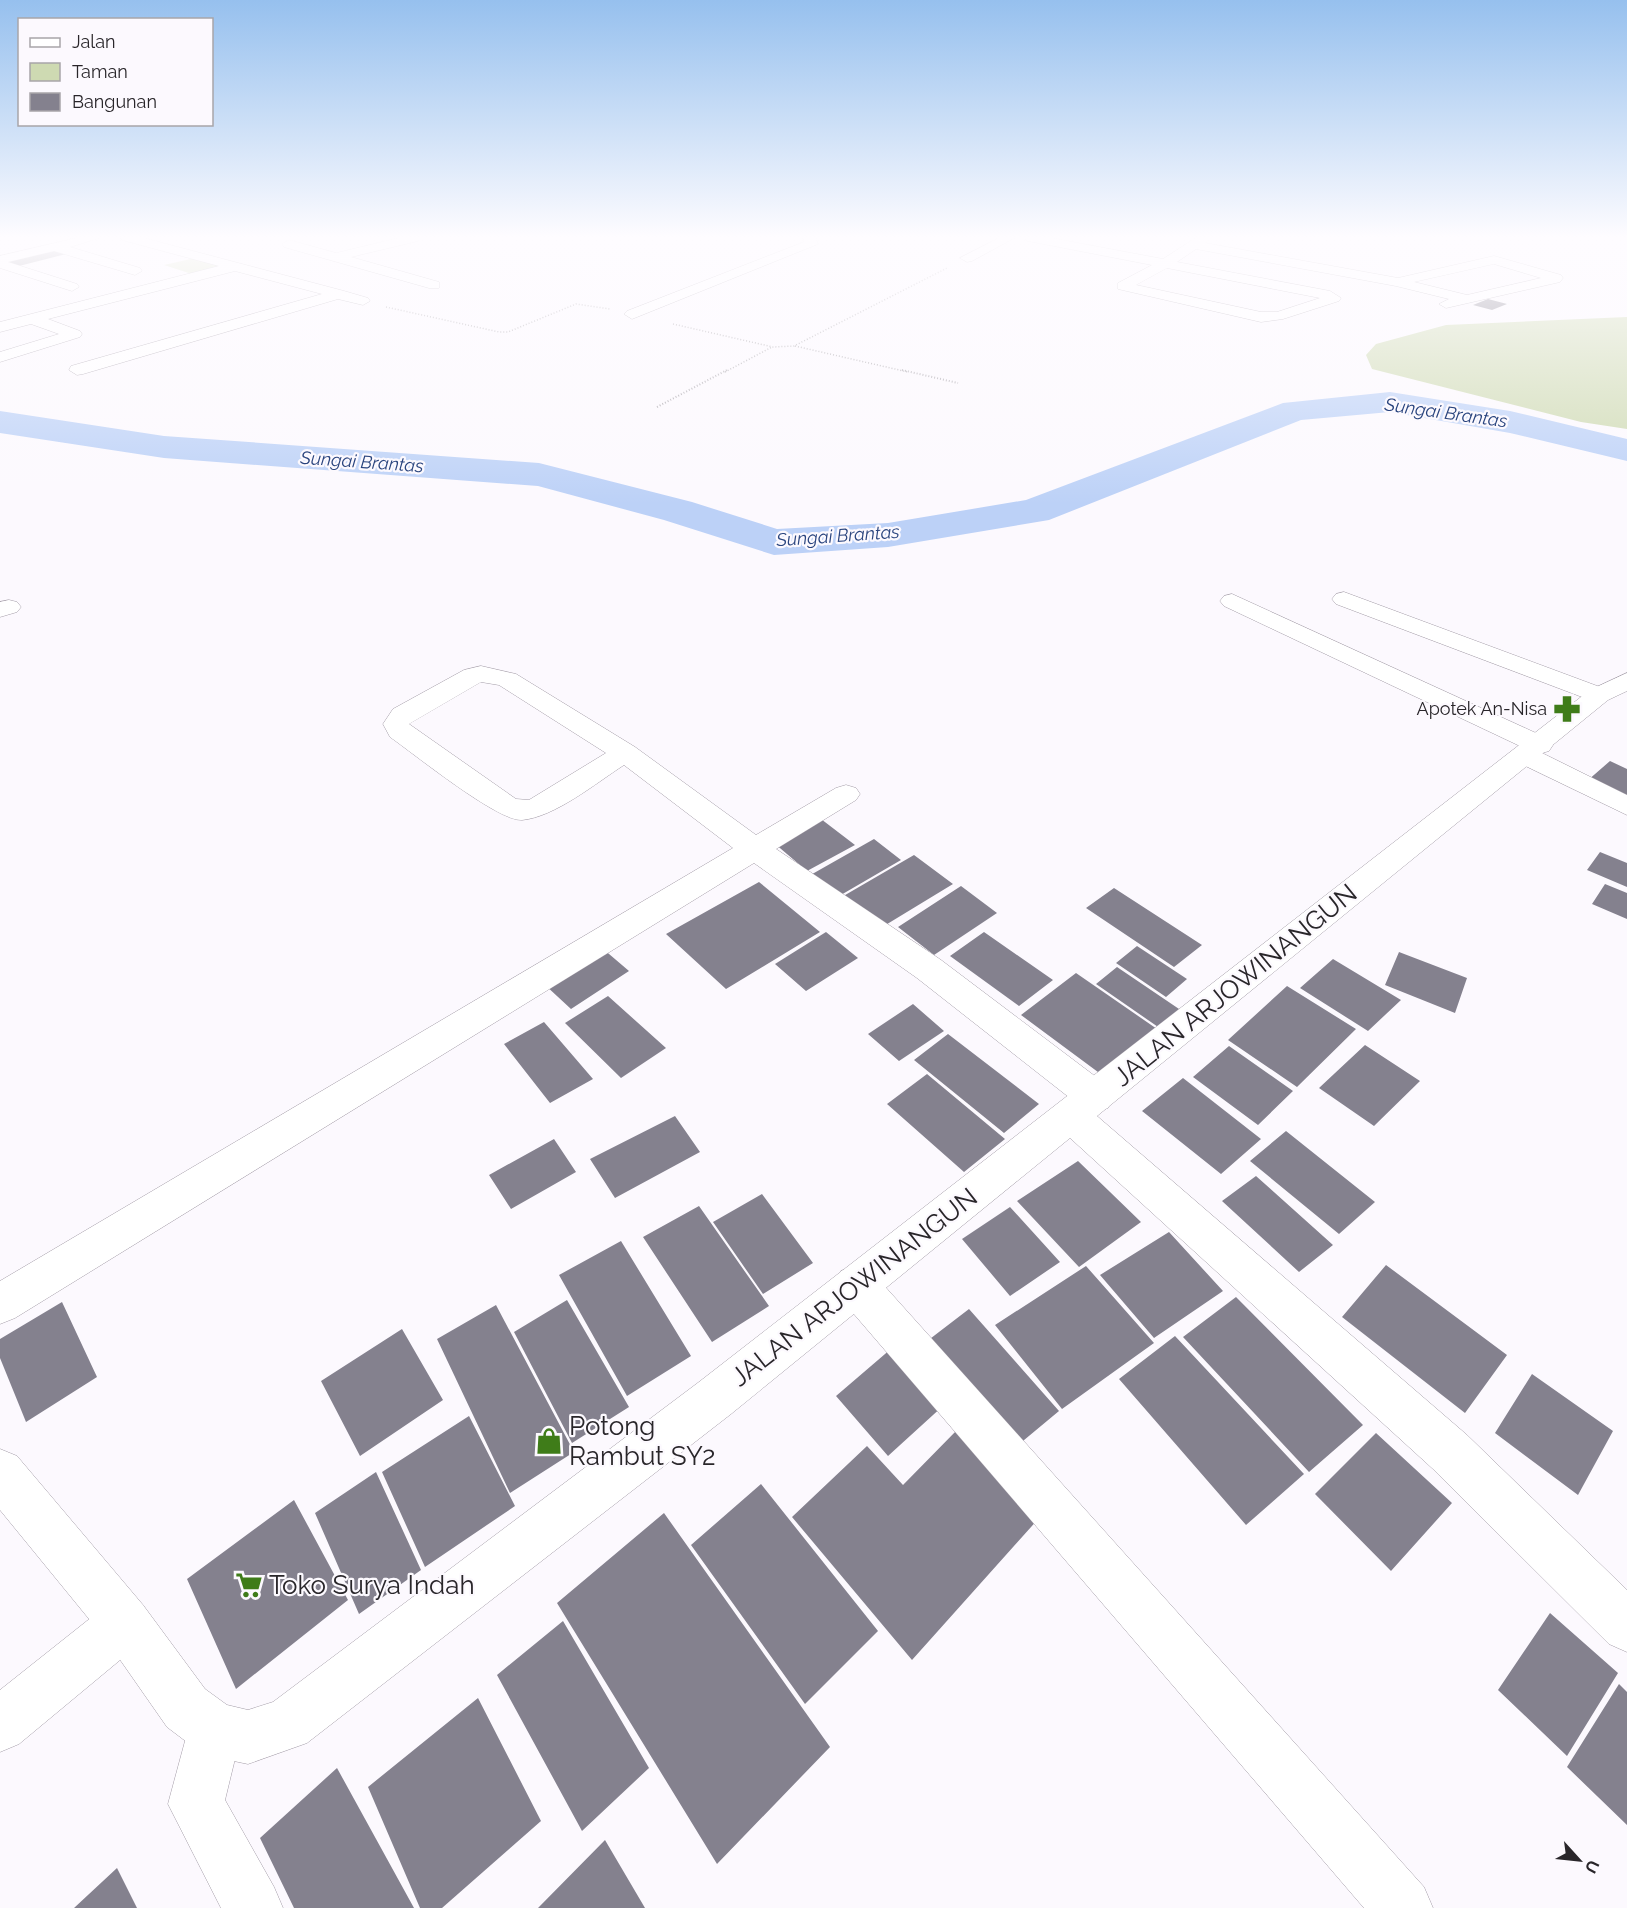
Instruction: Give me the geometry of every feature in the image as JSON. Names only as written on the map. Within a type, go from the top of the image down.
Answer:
[{"type":"street","points":[[0,357],[74,334],[55,326]]},
{"type":"street","points":[[77,370],[229,326]]},
{"type":"street","points":[[1344,599],[1613,688]]},
{"type":"street","points":[[1232,601],[1532,750],[1627,806]]},
{"type":"street","points":[[625,753],[538,807],[520,811],[506,805],[399,731],[396,724],[402,715],[481,674],[507,679],[625,753],[753,848],[929,969],[1083,1107],[1450,1452],[1627,1626]]},
{"type":"street","name":"JALAN ARJOWINANGUN","points":[[0,1473],[125,1623],[186,1708],[216,1730],[248,1737],[288,1724],[715,1398],[1613,688]]},
{"type":"street","points":[[0,1304],[846,794]]},
{"type":"street","points":[[856,1285],[1403,1908]]},
{"type":"street","points":[[0,1725],[125,1623]]},
{"type":"street","points":[[216,1730],[196,1804],[253,1908]]},
{"type":"path","points":[[657,407],[773,346]]},
{"type":"path","points":[[794,346],[958,383]]},
{"type":"green space","points":[[1442,326],[1627,326],[1627,429],[1581,422],[1372,369],[1366,355],[1376,344]]},
{"type":"building","points":[[1610,761],[1627,769],[1627,800],[1587,781]]},
{"type":"building","points":[[821,819],[855,845],[807,871],[774,843]]},
{"type":"building","points":[[874,839],[901,860],[834,899],[807,877]]},
{"type":"building","points":[[1600,852],[1627,863],[1627,887],[1587,870]]},
{"type":"building","points":[[914,855],[953,884],[879,929],[840,898]]},
{"type":"building","points":[[759,882],[820,932],[726,989],[666,934]]},
{"type":"building","points":[[1605,884],[1627,893],[1627,919],[1592,904]]},
{"type":"building","points":[[961,886],[997,913],[934,955],[898,927]]},
{"type":"building","points":[[1114,888],[1202,945],[1174,967],[1086,908]]},
{"type":"building","points":[[826,932],[858,958],[806,991],[775,964]]},
{"type":"building","points":[[984,932],[1053,980],[1019,1006],[950,956]]},
{"type":"building","points":[[1137,946],[1187,979],[1166,997],[1116,963]]},
{"type":"building","points":[[602,948],[629,971],[571,1009],[544,984]]},
{"type":"building","points":[[1399,952],[1467,978],[1455,1013],[1385,985]]},
{"type":"building","points":[[1333,959],[1401,1000],[1368,1031],[1300,988]]},
{"type":"building","points":[[1117,967],[1182,1011],[1161,1029],[1096,984]]},
{"type":"building","points":[[1076,973],[1157,1029],[1102,1075],[1021,1015]]},
{"type":"building","points":[[1287,986],[1356,1029],[1297,1087],[1228,1040]]},
{"type":"building","points":[[608,996],[666,1048],[621,1078],[565,1023]]},
{"type":"building","points":[[913,1004],[944,1031],[899,1061],[868,1034]]},
{"type":"building","points":[[544,1022],[593,1079],[550,1103],[504,1044]]},
{"type":"building","points":[[948,1034],[1039,1104],[1004,1133],[914,1060]]},
{"type":"building","points":[[1365,1045],[1420,1081],[1374,1126],[1319,1088]]},
{"type":"building","points":[[1229,1046],[1293,1091],[1258,1125],[1193,1077]]},
{"type":"building","points":[[927,1074],[1005,1139],[964,1172],[887,1104]]},
{"type":"building","points":[[1183,1078],[1261,1139],[1221,1174],[1142,1111]]},
{"type":"building","points":[[675,1116],[700,1152],[615,1198],[590,1159]]},
{"type":"building","points":[[1286,1131],[1375,1202],[1339,1234],[1250,1161]]},
{"type":"building","points":[[554,1139],[576,1172],[511,1209],[489,1175]]},
{"type":"building","points":[[1078,1161],[1141,1222],[1079,1267],[1017,1201]]},
{"type":"building","points":[[1256,1176],[1333,1245],[1299,1272],[1222,1201]]},
{"type":"building","points":[[762,1194],[813,1263],[763,1294],[713,1222]]},
{"type":"building","points":[[699,1206],[769,1306],[712,1342],[643,1237]]},
{"type":"building","points":[[1010,1207],[1060,1262],[1010,1296],[962,1239]]},
{"type":"building","points":[[1169,1232],[1223,1291],[1154,1338],[1100,1275]]},
{"type":"building","points":[[621,1241],[691,1356],[627,1396],[559,1275]]},
{"type":"building","points":[[1386,1265],[1507,1355],[1465,1413],[1342,1317]]},
{"type":"building","points":[[1086,1266],[1154,1343],[1062,1409],[995,1325]]},
{"type":"building","points":[[1236,1297],[1363,1425],[1309,1472],[1183,1337]]},
{"type":"building","points":[[567,1300],[629,1407],[572,1443],[514,1332]]},
{"type":"building","points":[[62,1302],[97,1377],[26,1422],[0,1358],[0,1339]]},
{"type":"building","points":[[496,1305],[574,1452],[510,1493],[437,1339]]},
{"type":"building","points":[[969,1309],[1059,1411],[1012,1450],[922,1345]]},
{"type":"building","points":[[402,1329],[443,1400],[360,1456],[321,1381]]},
{"type":"building","points":[[1175,1336],[1304,1474],[1246,1525],[1119,1379]]},
{"type":"building","points":[[892,1348],[944,1405],[888,1456],[836,1396]]},
{"type":"building","points":[[1532,1374],[1613,1431],[1578,1495],[1495,1433]]},
{"type":"building","points":[[469,1416],[515,1506],[425,1567],[382,1472]]},
{"type":"building","points":[[956,1431],[1040,1517],[912,1660],[792,1517],[867,1446],[903,1485]]},
{"type":"building","points":[[1376,1433],[1452,1503],[1391,1571],[1315,1494]]},
{"type":"building","points":[[376,1472],[421,1570],[359,1614],[315,1513]]},
{"type":"building","points":[[761,1484],[878,1631],[805,1704],[691,1545]]},
{"type":"building","points":[[294,1500],[348,1600],[236,1689],[187,1579]]},
{"type":"building","points":[[664,1513],[830,1747],[717,1864],[557,1603]]},
{"type":"building","points":[[1550,1613],[1618,1673],[1567,1756],[1498,1690]]},
{"type":"building","points":[[563,1621],[649,1768],[582,1831],[497,1675]]},
{"type":"building","points":[[1619,1684],[1627,1692],[1627,1825],[1567,1767]]},
{"type":"building","points":[[478,1698],[541,1821],[442,1908],[420,1908],[368,1787]]},
{"type":"building","points":[[337,1768],[414,1908],[294,1908],[260,1838]]},
{"type":"building","points":[[605,1840],[645,1908],[538,1908]]},
{"type":"building","points":[[117,1868],[137,1908],[74,1908]]},
{"type":"waterway","name":"Sungai Brantas","points":[[0,422],[164,447],[539,475],[678,511],[774,542],[888,535],[1035,511],[1295,410],[1390,402],[1510,422],[1627,450]]},
{"type":"place","name":"Apotek An-Nisa","points":[[1567,709]]},
{"type":"place","name":"Potong Rambut SY2","points":[[549,1441]]},
{"type":"place","name":"Toko Surya Indah","points":[[249,1585]]}]
